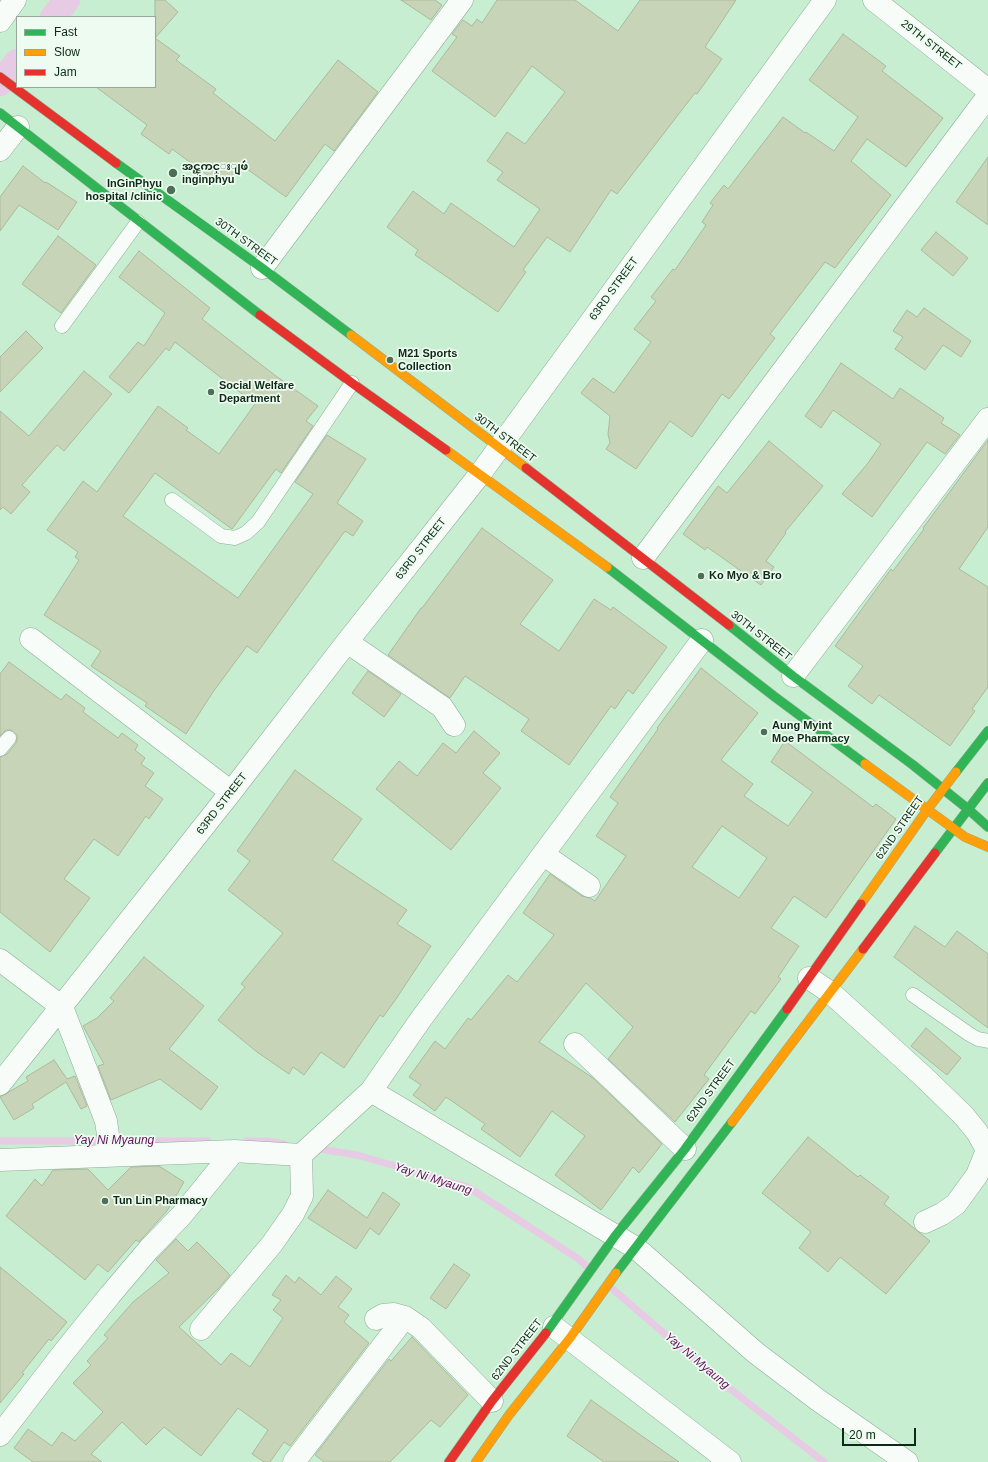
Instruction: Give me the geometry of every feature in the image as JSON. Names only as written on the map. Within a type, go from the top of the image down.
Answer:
[{"type":"main road","name":"30TH STREET","points":[[0,77],[262,268],[643,558],[793,676],[943,789],[988,827]]},
{"type":"main road","points":[[0,113],[240,300],[626,581],[775,698],[952,829],[965,837],[988,847]]},
{"type":"main road","name":"62ND STREET","points":[[449,1462],[492,1401],[552,1325],[612,1241],[685,1149],[809,978],[927,810],[988,731]]},
{"type":"main road","points":[[476,1462],[510,1415],[570,1338],[606,1287],[831,993],[952,829],[988,783]]},
{"type":"street","points":[[0,21],[15,0]]},
{"type":"street","points":[[262,268],[462,0]]},
{"type":"street","name":"63RD STREET","points":[[0,1084],[480,474],[825,0]]},
{"type":"street","name":"29TH STREET","points":[[874,0],[988,90]]},
{"type":"street","points":[[643,558],[988,96]]},
{"type":"street","points":[[0,150],[18,127]]},
{"type":"street","points":[[793,676],[988,419]]},
{"type":"street","points":[[30,639],[231,792]]},
{"type":"street","points":[[0,1160],[110,1150],[304,1153],[371,1091],[421,1019],[702,640]]},
{"type":"street","points":[[347,642],[442,707],[454,725]]},
{"type":"street","points":[[544,855],[589,886]]},
{"type":"street","points":[[0,960],[62,1007],[106,1121],[110,1150]]},
{"type":"street","points":[[809,978],[831,993],[926,1079],[964,1116],[977,1132],[987,1150],[977,1175],[956,1204],[942,1214],[925,1222]]},
{"type":"street","points":[[575,1044],[685,1149]]},
{"type":"street","points":[[371,1091],[631,1254],[818,1400],[907,1462]]},
{"type":"street","points":[[0,1435],[110,1295],[149,1249],[181,1216],[234,1151]]},
{"type":"street","points":[[201,1329],[272,1244],[293,1214],[302,1196],[304,1153]]},
{"type":"street","points":[[376,1319],[382,1315],[394,1314],[405,1317],[421,1328],[492,1401]]},
{"type":"street","points":[[294,1462],[405,1317]]},
{"type":"street","points":[[552,1325],[730,1462]]},
{"type":"lane","points":[[62,326],[138,222]]},
{"type":"lane","points":[[172,500],[221,536],[235,538],[246,533],[258,522],[352,383]]},
{"type":"lane","points":[[0,750],[9,738]]},
{"type":"lane","points":[[913,995],[969,1034],[978,1039],[988,1041]]},
{"type":"building","points":[[155,0],[165,0],[178,12],[156,37]]},
{"type":"building","points":[[401,0],[435,0],[442,5],[431,20]]},
{"type":"building","points":[[497,0],[575,0],[618,31],[640,0],[736,0],[705,47],[722,59],[697,94],[695,93],[617,194],[611,190],[570,252],[547,237],[523,270],[526,272],[498,312],[415,255],[418,250],[387,227],[413,191],[444,214],[451,203],[514,247],[540,209],[497,180],[503,172],[487,161],[507,132],[525,144],[565,92],[532,66],[495,117],[432,71],[457,37],[452,34],[463,20],[472,26],[477,19],[482,23]]},
{"type":"building","points":[[843,34],[886,66],[882,71],[943,118],[906,167],[867,139],[851,161],[891,195],[835,268],[825,262],[770,334],[775,338],[729,399],[722,394],[692,437],[670,421],[636,469],[606,449],[610,443],[608,434],[610,416],[581,393],[593,378],[614,393],[651,342],[634,329],[656,301],[651,297],[673,269],[675,270],[706,225],[702,222],[713,205],[710,203],[724,185],[728,189],[783,117],[834,151],[858,117],[809,80]]},
{"type":"building","points":[[156,39],[180,56],[176,60],[216,89],[213,93],[275,141],[338,60],[378,92],[334,151],[325,144],[286,197],[240,164],[224,187],[172,149],[169,154],[141,134],[147,125],[97,88],[156,88]]},
{"type":"building","points":[[988,157],[988,225],[956,202]]},
{"type":"building","points":[[23,166],[45,183],[46,182],[77,202],[58,230],[19,205],[0,231],[0,197]]},
{"type":"building","points":[[936,232],[968,258],[953,276],[921,250]]},
{"type":"building","points":[[58,236],[96,265],[61,313],[22,284]]},
{"type":"building","points":[[139,251],[210,308],[202,319],[318,406],[306,421],[313,426],[281,473],[276,469],[232,529],[155,473],[123,516],[238,598],[313,494],[295,482],[327,435],[366,459],[337,503],[363,521],[353,536],[345,531],[257,653],[247,646],[213,692],[186,734],[145,706],[147,703],[91,666],[101,651],[44,615],[79,560],[75,557],[78,552],[47,530],[83,481],[97,492],[158,406],[188,428],[186,430],[219,454],[255,404],[175,342],[169,351],[166,348],[129,393],[109,377],[138,342],[144,346],[165,313],[119,277]]},
{"type":"building","points":[[924,308],[971,341],[961,357],[943,345],[925,370],[895,349],[903,337],[893,331],[907,310],[917,317]]},
{"type":"building","points":[[26,331],[43,348],[0,392],[0,357]]},
{"type":"building","points":[[841,363],[893,399],[900,388],[944,418],[941,423],[960,435],[945,454],[927,442],[872,517],[842,494],[868,463],[881,444],[833,410],[821,428],[805,416]]},
{"type":"building","points":[[84,371],[112,394],[64,451],[57,445],[22,485],[30,492],[11,514],[3,507],[0,510],[0,411],[29,436]]},
{"type":"building","points":[[988,440],[988,527],[959,569],[988,587],[988,687],[972,709],[975,711],[950,746],[879,695],[872,704],[848,686],[863,666],[835,646],[891,569],[893,571]]},
{"type":"building","points":[[769,441],[823,486],[785,532],[786,533],[766,561],[774,567],[761,585],[707,547],[705,550],[683,534],[718,486],[727,493]]},
{"type":"building","points":[[482,528],[553,580],[520,624],[559,651],[594,599],[611,610],[613,607],[667,647],[633,694],[628,690],[615,709],[611,706],[569,765],[521,731],[529,719],[465,676],[450,698],[388,655],[421,608]]},
{"type":"building","points":[[9,662],[61,700],[66,694],[85,708],[83,712],[118,738],[122,733],[138,745],[135,750],[145,758],[141,764],[154,773],[145,786],[163,799],[149,819],[146,816],[118,856],[94,839],[64,879],[90,898],[50,952],[0,912],[0,757],[7,754],[16,743],[17,739],[17,735],[11,730],[6,730],[0,736],[0,674]]},
{"type":"building","points":[[701,668],[758,713],[721,760],[753,784],[744,796],[788,826],[813,792],[771,762],[785,741],[873,807],[876,804],[896,819],[826,918],[794,896],[771,928],[799,946],[778,977],[781,979],[755,1014],[751,1011],[704,1075],[709,1079],[675,1122],[608,1059],[633,1027],[586,983],[539,1042],[593,1078],[662,1144],[639,1173],[633,1167],[601,1210],[555,1175],[585,1136],[552,1111],[520,1157],[481,1129],[485,1124],[446,1097],[435,1111],[413,1095],[421,1085],[409,1077],[435,1041],[445,1049],[468,1018],[471,1020],[508,975],[517,982],[554,935],[523,913],[550,874],[582,896],[595,901],[626,856],[596,836],[618,803],[610,797],[658,729],[657,728]],"holes":[[[722,826],[767,858],[739,898],[692,867]]]},
{"type":"building","points":[[368,671],[401,694],[384,717],[352,693]]},
{"type":"building","points":[[474,731],[500,753],[483,773],[501,788],[451,850],[376,789],[399,761],[417,776],[443,743],[456,753]]},
{"type":"building","points":[[295,770],[362,819],[332,860],[407,910],[397,924],[431,946],[396,999],[383,1017],[380,1015],[344,1068],[321,1052],[304,1075],[293,1067],[289,1074],[257,1052],[218,1020],[245,987],[241,984],[283,933],[228,890],[250,861],[237,851]]},
{"type":"building","points":[[915,926],[945,947],[957,931],[988,954],[988,1028],[894,957]]},
{"type":"building","points":[[144,957],[204,1006],[169,1049],[218,1087],[201,1110],[160,1079],[111,1100],[98,1066],[104,1064],[83,1026],[97,1018],[114,1001],[110,998]]},
{"type":"building","points":[[926,1028],[961,1058],[947,1075],[911,1046]]},
{"type":"building","points":[[54,1060],[67,1079],[75,1076],[87,1106],[81,1109],[66,1082],[32,1104],[34,1108],[14,1120],[0,1097],[28,1081],[26,1077]]},
{"type":"building","points":[[808,1137],[858,1177],[860,1175],[889,1197],[884,1204],[930,1241],[886,1294],[840,1257],[828,1272],[799,1248],[811,1232],[762,1193]]},
{"type":"building","points":[[159,1166],[184,1182],[167,1211],[139,1242],[136,1240],[108,1272],[98,1264],[85,1280],[6,1216],[35,1179],[42,1186],[53,1170],[88,1169],[108,1190],[131,1167]]},
{"type":"building","points":[[328,1190],[367,1218],[383,1192],[400,1204],[379,1235],[370,1228],[356,1249],[308,1218]]},
{"type":"building","points":[[176,1239],[188,1251],[197,1242],[230,1275],[218,1289],[179,1327],[221,1365],[231,1353],[250,1367],[283,1318],[273,1310],[281,1300],[272,1295],[286,1275],[295,1283],[299,1277],[321,1295],[336,1276],[352,1289],[338,1307],[349,1315],[344,1322],[369,1343],[290,1446],[284,1442],[270,1462],[264,1462],[252,1454],[268,1430],[238,1408],[201,1456],[164,1427],[146,1445],[122,1422],[91,1454],[102,1462],[33,1462],[14,1448],[28,1429],[52,1446],[62,1432],[75,1441],[103,1412],[73,1383],[91,1365],[87,1361],[108,1338],[104,1335],[133,1302],[169,1273],[156,1260]]},
{"type":"building","points":[[454,1264],[470,1275],[446,1309],[430,1298]]},
{"type":"building","points":[[0,1267],[67,1322],[51,1341],[49,1339],[22,1373],[24,1374],[0,1403]]},
{"type":"building","points":[[412,1337],[468,1395],[440,1427],[431,1420],[390,1462],[324,1462],[315,1455],[389,1359],[391,1361]]},
{"type":"building","points":[[591,1400],[679,1462],[604,1462],[567,1436]]},
{"type":"waterway","points":[[54,16],[67,0]]},
{"type":"waterway","points":[[0,83],[16,63]]},
{"type":"waterway","name":"Yay Ni Myaung","points":[[0,1141],[208,1141]]},
{"type":"waterway","name":"Yay Ni Myaung","points":[[246,1141],[267,1141],[284,1144]]},
{"type":"waterway","name":"Yay Ni Myaung","points":[[314,1148],[357,1155],[468,1187],[577,1258],[589,1268]]},
{"type":"waterway","name":"Yay Ni Myaung","points":[[609,1286],[715,1377],[824,1462]]},
{"type":"traffic: fast","points":[[0,113],[260,315]]},
{"type":"traffic: fast","points":[[116,163],[262,268],[351,335]]},
{"type":"traffic: fast","points":[[607,567],[775,697],[865,764]]},
{"type":"traffic: fast","points":[[729,625],[793,676],[913,765],[988,827]]},
{"type":"traffic: fast","points":[[956,772],[988,731]]},
{"type":"traffic: fast","points":[[935,853],[988,783]]},
{"type":"traffic: fast","points":[[546,1333],[615,1236],[685,1149],[787,1009]]},
{"type":"traffic: fast","points":[[616,1273],[732,1122]]},
{"type":"traffic: slow","points":[[351,335],[526,468]]},
{"type":"traffic: slow","points":[[446,450],[607,567]]},
{"type":"traffic: slow","points":[[865,764],[965,837],[988,847]]},
{"type":"traffic: slow","points":[[861,904],[927,810],[956,772]]},
{"type":"traffic: slow","points":[[732,1122],[863,949]]},
{"type":"traffic: slow","points":[[476,1462],[509,1415],[570,1338],[616,1273]]},
{"type":"traffic: jam","points":[[0,77],[116,163]]},
{"type":"traffic: jam","points":[[260,315],[446,450]]},
{"type":"traffic: jam","points":[[526,468],[729,625]]},
{"type":"traffic: jam","points":[[863,949],[935,853]]},
{"type":"traffic: jam","points":[[787,1009],[861,904]]},
{"type":"traffic: jam","points":[[449,1462],[492,1401],[546,1333]]},
{"type":"place","name":"အင္ၾကင္းျဖဴ inginphyu","points":[[173,173]]},
{"type":"place","name":"InGinPhyu hospital /clinic","points":[[171,190]]},
{"type":"place","name":"M21 Sports Collection","points":[[390,360]]},
{"type":"place","name":"Social Welfare Department","points":[[211,392]]},
{"type":"place","name":"Ko Myo & Bro","points":[[701,576]]},
{"type":"place","name":"Aung Myint Moe Pharmacy","points":[[764,732]]},
{"type":"place","name":"Tun Lin Pharmacy","points":[[105,1201]]}]
